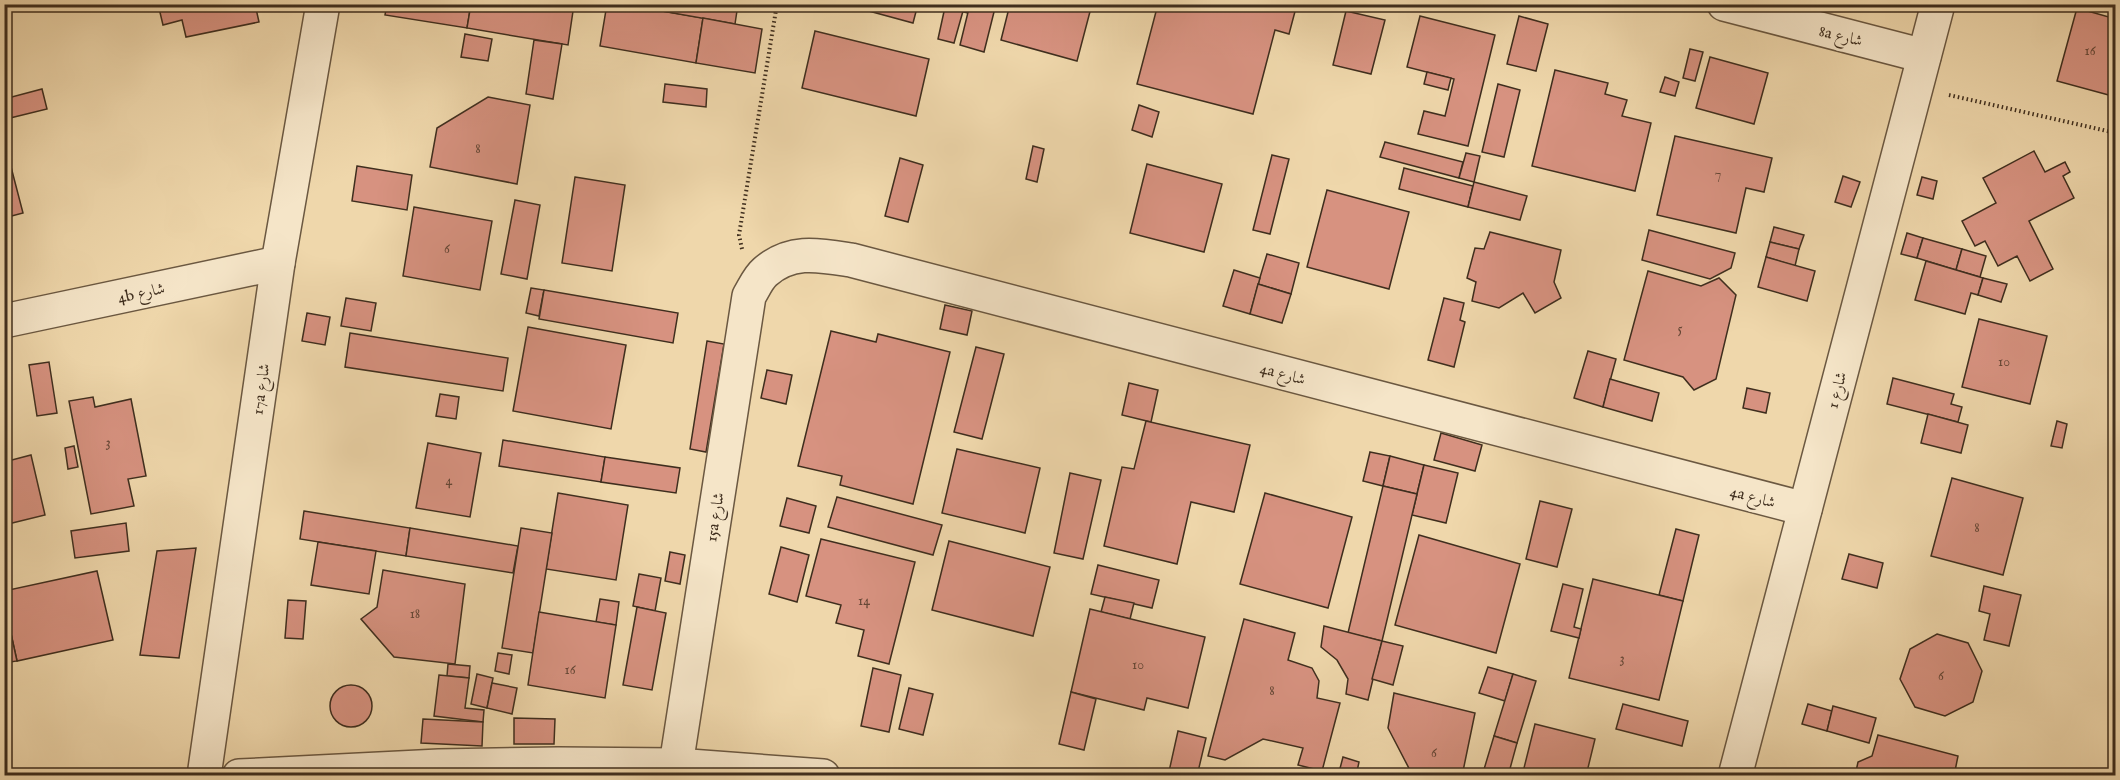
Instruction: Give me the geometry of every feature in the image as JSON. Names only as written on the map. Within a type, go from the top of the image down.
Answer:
[{"type":"street","name":"17a شارع","points":[[204,776],[278,263],[323,4]]},
{"type":"street","name":"8a شارع","points":[[1724,4],[1924,56]]},
{"type":"street","name":"شارع 1","points":[[1735,776],[1938,4]]},
{"type":"street","name":"4a شارع","points":[[764,273],[789,257],[821,255],[850,260],[1805,509]]},
{"type":"street","name":"4b شارع","points":[[4,321],[278,263]]},
{"type":"street","name":"15a شارع","points":[[676,765],[747,304],[749,296],[764,273]]},
{"type":"street","points":[[239,776],[439,766],[558,764],[676,765],[823,776]]},
{"type":"path","points":[[764,273],[747,260],[741,248],[739,235],[777,4]]},
{"type":"path","points":[[1916,88],[2115,133]]},
{"type":"building","points":[[158,4],[255,4],[259,22],[186,37],[182,20],[163,25]]},
{"type":"building","points":[[387,4],[471,4],[467,28],[385,15]]},
{"type":"building","points":[[471,4],[533,4],[573,11],[568,45],[467,28]]},
{"type":"building","points":[[607,4],[622,4],[703,18],[696,63],[600,46]]},
{"type":"building","points":[[622,4],[738,4],[735,24]]},
{"type":"building","points":[[843,4],[918,4],[913,23]]},
{"type":"building","points":[[943,4],[970,4],[968,13],[942,6]]},
{"type":"building","points":[[970,4],[996,4],[984,52],[960,45]]},
{"type":"building","points":[[1010,4],[1092,4],[1077,61],[1001,40]]},
{"type":"building","points":[[1158,4],[1297,4],[1289,34],[1275,30],[1253,114],[1137,84]]},
{"type":"building","points":[[945,7],[963,11],[954,43],[938,39]]},
{"type":"building","points":[[2077,8],[2116,19],[2116,97],[2057,81]]},
{"type":"building","points":[[1346,11],[1385,20],[1371,74],[1333,65]]},
{"type":"building","points":[[1420,16],[1495,35],[1468,146],[1418,134],[1424,111],[1445,116],[1454,79],[1407,67]]},
{"type":"building","points":[[1519,16],[1548,24],[1536,71],[1507,64]]},
{"type":"building","points":[[703,18],[762,29],[755,73],[696,63]]},
{"type":"building","points":[[815,31],[929,59],[916,116],[802,88]]},
{"type":"building","points":[[465,34],[492,39],[488,61],[461,57]]},
{"type":"building","points":[[534,40],[562,44],[553,99],[526,94]]},
{"type":"building","points":[[1690,49],[1703,52],[1695,81],[1683,78]]},
{"type":"building","points":[[1710,57],[1768,73],[1754,124],[1696,108]]},
{"type":"building","points":[[1555,70],[1608,83],[1605,94],[1627,100],[1622,116],[1651,123],[1635,191],[1532,166]]},
{"type":"building","points":[[1427,72],[1451,78],[1448,90],[1424,84]]},
{"type":"building","points":[[1665,77],[1679,82],[1675,96],[1660,92]]},
{"type":"building","points":[[665,84],[707,89],[706,107],[663,102]]},
{"type":"building","points":[[1498,84],[1520,90],[1504,157],[1482,152]]},
{"type":"building","points":[[42,89],[47,109],[6,119],[4,99]]},
{"type":"building","points":[[488,97],[530,105],[517,184],[430,167],[437,128]]},
{"type":"building","points":[[1139,105],[1159,112],[1152,137],[1132,130]]},
{"type":"building","points":[[1675,136],[1772,158],[1764,192],[1746,188],[1736,233],[1657,215]]},
{"type":"building","points":[[4,140],[23,213],[4,218]]},
{"type":"building","points":[[1385,142],[1463,162],[1459,178],[1380,157]]},
{"type":"building","points":[[1033,146],[1044,149],[1037,182],[1026,179]]},
{"type":"building","points":[[2034,151],[2045,172],[2065,162],[2070,172],[2063,176],[2074,198],[2029,221],[2053,269],[2030,281],[2017,256],[1998,266],[1985,241],[1975,246],[1962,221],[1996,203],[1983,178]]},
{"type":"building","points":[[1466,153],[1480,156],[1474,182],[1459,178]]},
{"type":"building","points":[[1272,155],[1289,159],[1270,234],[1253,230]]},
{"type":"building","points":[[900,158],[923,165],[908,222],[885,216]]},
{"type":"building","points":[[1147,164],[1222,184],[1204,252],[1130,233]]},
{"type":"building","points":[[357,166],[412,175],[407,210],[352,201]]},
{"type":"building","points":[[1404,168],[1473,186],[1468,207],[1399,189]]},
{"type":"building","points":[[1843,176],[1860,182],[1851,207],[1835,202]]},
{"type":"building","points":[[575,177],[625,185],[612,271],[562,263]]},
{"type":"building","points":[[1922,177],[1937,181],[1933,199],[1917,195]]},
{"type":"building","points":[[1474,182],[1527,196],[1520,220],[1468,207]]},
{"type":"building","points":[[1327,190],[1409,212],[1389,289],[1307,267]]},
{"type":"building","points":[[515,200],[540,205],[527,279],[501,274]]},
{"type":"building","points":[[414,207],[492,221],[480,290],[403,276]]},
{"type":"building","points":[[1774,227],[1804,235],[1799,249],[1770,242]]},
{"type":"building","points":[[1649,230],[1735,253],[1731,268],[1710,279],[1642,260]]},
{"type":"building","points":[[1490,232],[1561,250],[1554,282],[1561,298],[1535,313],[1523,293],[1499,308],[1472,301],[1476,282],[1467,278],[1475,248],[1484,249]]},
{"type":"building","points":[[1907,233],[1923,238],[1917,258],[1901,254]]},
{"type":"building","points":[[1923,238],[1962,249],[1956,270],[1917,258]]},
{"type":"building","points":[[1770,242],[1799,249],[1795,266],[1766,257]]},
{"type":"building","points":[[1962,249],[1986,256],[1980,277],[1956,270]]},
{"type":"building","points":[[1267,254],[1299,263],[1291,294],[1258,284]]},
{"type":"building","points":[[1766,257],[1815,271],[1807,301],[1758,287]]},
{"type":"building","points":[[1926,261],[1983,278],[1978,295],[1971,293],[1965,314],[1915,300]]},
{"type":"building","points":[[1234,270],[1260,278],[1250,314],[1223,306]]},
{"type":"building","points":[[1648,271],[1701,286],[1719,278],[1736,295],[1716,379],[1694,390],[1683,377],[1624,360]]},
{"type":"building","points":[[1983,278],[2007,284],[2001,302],[1978,295]]},
{"type":"building","points":[[1258,284],[1291,294],[1282,323],[1250,314]]},
{"type":"building","points":[[531,288],[544,290],[539,316],[526,313]]},
{"type":"building","points":[[544,290],[678,313],[673,343],[539,319]]},
{"type":"building","points":[[346,298],[376,303],[371,331],[341,326]]},
{"type":"building","points":[[1444,298],[1464,303],[1460,320],[1465,322],[1454,367],[1428,360]]},
{"type":"building","points":[[945,305],[972,311],[967,335],[940,329]]},
{"type":"building","points":[[307,313],[330,317],[325,345],[302,341]]},
{"type":"building","points":[[1979,319],[2047,336],[2030,404],[1962,387]]},
{"type":"building","points":[[528,327],[626,345],[611,429],[513,411]]},
{"type":"building","points":[[831,331],[876,342],[878,334],[950,352],[913,504],[840,485],[842,476],[798,466]]},
{"type":"building","points":[[350,333],[508,358],[503,391],[345,367]]},
{"type":"building","points":[[707,341],[724,344],[706,452],[690,449]]},
{"type":"building","points":[[976,347],[1004,354],[982,439],[954,432]]},
{"type":"building","points":[[1588,351],[1616,359],[1603,407],[1574,398]]},
{"type":"building","points":[[49,362],[57,413],[37,416],[29,365]]},
{"type":"building","points":[[767,370],[792,375],[786,404],[761,398]]},
{"type":"building","points":[[1893,378],[1954,394],[1951,404],[1962,407],[1958,422],[1887,404]]},
{"type":"building","points":[[1610,379],[1659,393],[1652,421],[1603,407]]},
{"type":"building","points":[[1129,383],[1158,390],[1151,422],[1122,415]]},
{"type":"building","points":[[1747,388],[1770,393],[1766,413],[1743,408]]},
{"type":"building","points":[[440,394],[459,397],[456,419],[436,416]]},
{"type":"building","points":[[93,397],[95,407],[131,399],[146,476],[128,479],[134,506],[91,514],[69,401]]},
{"type":"building","points":[[1928,414],[1968,425],[1961,453],[1921,443]]},
{"type":"building","points":[[1146,421],[1250,445],[1234,512],[1191,502],[1177,564],[1104,546],[1122,467],[1134,469]]},
{"type":"building","points":[[2057,421],[2067,424],[2062,448],[2051,446]]},
{"type":"building","points":[[1441,433],[1482,445],[1475,471],[1434,460]]},
{"type":"building","points":[[503,440],[605,457],[601,482],[499,466]]},
{"type":"building","points":[[428,443],[481,453],[470,517],[416,508]]},
{"type":"building","points":[[74,446],[78,467],[68,469],[65,448]]},
{"type":"building","points":[[957,449],[1040,468],[1025,533],[942,513]]},
{"type":"building","points":[[1370,452],[1390,456],[1383,486],[1363,481]]},
{"type":"building","points":[[31,455],[45,515],[4,525],[4,462]]},
{"type":"building","points":[[1390,456],[1424,465],[1417,494],[1383,486]]},
{"type":"building","points":[[605,457],[680,468],[676,493],[601,482]]},
{"type":"building","points":[[1424,465],[1458,473],[1446,523],[1412,515]]},
{"type":"building","points":[[1070,473],[1101,480],[1083,559],[1054,553]]},
{"type":"building","points":[[1952,478],[2023,498],[2003,575],[1931,556]]},
{"type":"building","points":[[1383,486],[1417,494],[1382,641],[1348,633]]},
{"type":"building","points":[[558,493],[628,505],[616,580],[546,569]]},
{"type":"building","points":[[1265,493],[1352,517],[1328,608],[1240,584]]},
{"type":"building","points":[[837,497],[942,525],[933,555],[828,527]]},
{"type":"building","points":[[787,498],[816,506],[809,533],[780,526]]},
{"type":"building","points":[[1540,501],[1572,509],[1557,567],[1526,559]]},
{"type":"building","points":[[304,511],[410,528],[406,556],[300,539]]},
{"type":"building","points":[[126,523],[129,551],[75,558],[71,531]]},
{"type":"building","points":[[410,528],[518,546],[513,573],[406,556]]},
{"type":"building","points":[[521,528],[552,533],[533,653],[502,648]]},
{"type":"building","points":[[1676,529],[1699,535],[1683,601],[1659,595]]},
{"type":"building","points":[[1419,535],[1520,564],[1496,653],[1395,625]]},
{"type":"building","points":[[821,539],[915,562],[889,664],[858,656],[864,630],[836,623],[841,605],[806,596]]},
{"type":"building","points":[[949,541],[1050,567],[1033,636],[932,610]]},
{"type":"building","points":[[318,542],[376,551],[369,594],[311,585]]},
{"type":"building","points":[[781,547],[809,555],[797,602],[769,594]]},
{"type":"building","points":[[196,548],[179,658],[140,655],[157,551]]},
{"type":"building","points":[[670,552],[685,555],[680,584],[665,581]]},
{"type":"building","points":[[1849,554],[1883,563],[1877,588],[1842,579]]},
{"type":"building","points":[[1098,565],[1159,580],[1152,608],[1091,594]]},
{"type":"building","points":[[383,570],[465,584],[455,664],[394,657],[361,619],[377,607]]},
{"type":"building","points":[[97,571],[113,640],[17,661],[4,602],[4,591]]},
{"type":"building","points":[[639,574],[661,578],[655,611],[633,606]]},
{"type":"building","points":[[1593,579],[1683,601],[1659,700],[1569,678]]},
{"type":"building","points":[[1563,584],[1583,589],[1574,627],[1581,629],[1579,638],[1551,631]]},
{"type":"building","points":[[1984,586],[2021,595],[2009,646],[1984,640],[1990,614],[1979,611]]},
{"type":"building","points":[[1105,597],[1134,603],[1130,619],[1101,612]]},
{"type":"building","points":[[600,599],[619,602],[616,625],[596,622]]},
{"type":"building","points":[[288,600],[306,601],[303,639],[285,638]]},
{"type":"building","points":[[4,602],[17,661],[4,663]]},
{"type":"building","points":[[637,607],[666,613],[652,690],[623,685]]},
{"type":"building","points":[[1090,609],[1205,637],[1188,708],[1147,698],[1144,710],[1071,692]]},
{"type":"building","points":[[539,612],[616,625],[605,698],[528,685]]},
{"type":"building","points":[[1244,619],[1295,633],[1288,660],[1312,668],[1319,681],[1317,698],[1340,703],[1322,771],[1298,765],[1303,748],[1263,739],[1225,760],[1208,756]]},
{"type":"building","points":[[1324,626],[1382,641],[1368,700],[1346,694],[1348,679],[1337,660],[1321,647]]},
{"type":"building","points":[[1937,634],[1968,643],[1982,671],[1973,702],[1945,716],[1915,707],[1900,679],[1910,649]]},
{"type":"building","points":[[1382,641],[1403,646],[1393,685],[1372,679]]},
{"type":"building","points":[[498,653],[512,655],[509,674],[495,671]]},
{"type":"building","points":[[448,664],[470,666],[469,678],[447,676]]},
{"type":"building","points":[[1488,667],[1513,674],[1505,701],[1479,693]]},
{"type":"building","points":[[873,668],[901,675],[889,732],[861,726]]},
{"type":"building","points":[[477,674],[493,678],[487,708],[471,704]]},
{"type":"building","points":[[1513,674],[1536,681],[1517,743],[1494,736]]},
{"type":"building","points":[[439,675],[469,678],[465,708],[484,710],[483,722],[434,716]]},
{"type":"building","points":[[492,683],[517,688],[512,714],[487,708]]},
{"type":"building","points":[[351,685],[366,691],[372,706],[366,721],[351,727],[336,721],[330,706],[336,691]]},
{"type":"building","points":[[909,688],[933,694],[923,735],[899,729]]},
{"type":"building","points":[[1071,692],[1096,699],[1084,750],[1059,744]]},
{"type":"building","points":[[1394,693],[1475,713],[1462,776],[1413,776],[1388,728]]},
{"type":"building","points":[[1623,704],[1688,721],[1682,746],[1616,729]]},
{"type":"building","points":[[1808,704],[1832,711],[1827,731],[1802,724]]},
{"type":"building","points":[[1833,706],[1876,718],[1869,743],[1827,731]]},
{"type":"building","points":[[514,718],[555,719],[554,744],[514,744]]},
{"type":"building","points":[[423,719],[483,722],[482,746],[421,743]]},
{"type":"building","points":[[1535,724],[1595,739],[1586,776],[1522,776]]},
{"type":"building","points":[[1178,731],[1206,738],[1197,776],[1168,776]]},
{"type":"building","points":[[1878,735],[1958,756],[1954,776],[1855,776],[1858,762],[1872,756]]},
{"type":"building","points":[[1494,736],[1517,743],[1508,776],[1482,776]]},
{"type":"building","points":[[1343,757],[1359,762],[1356,776],[1338,776]]}]
